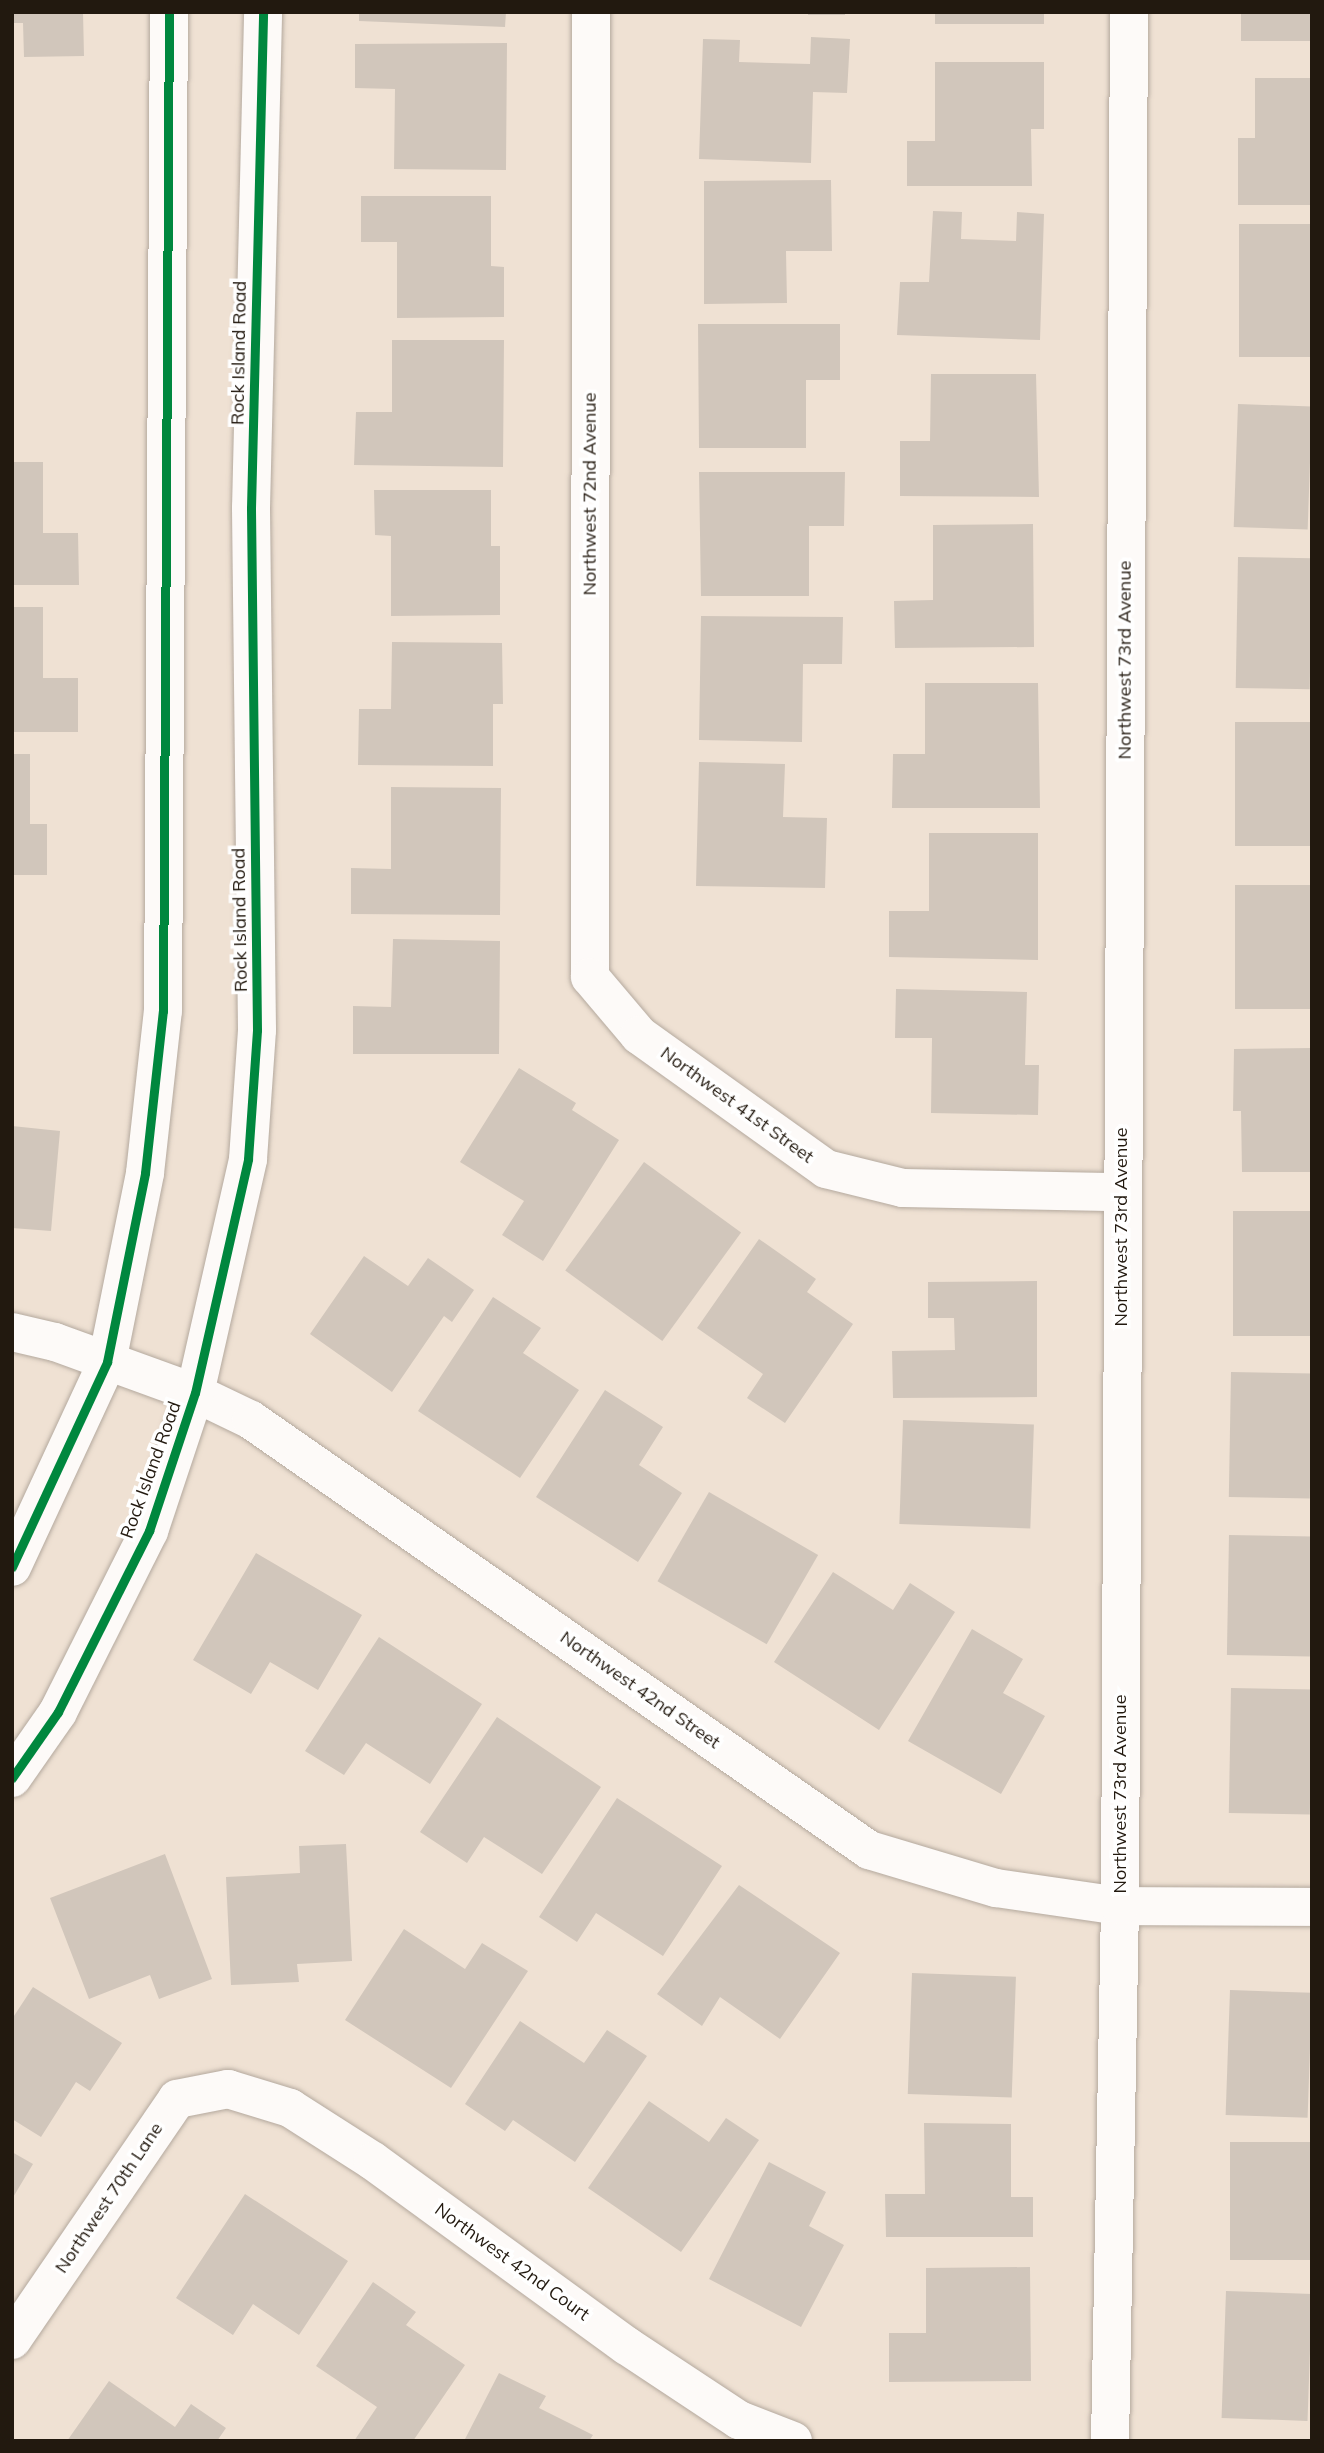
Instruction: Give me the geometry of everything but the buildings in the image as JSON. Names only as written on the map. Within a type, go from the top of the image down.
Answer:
[{"type":"street","points":[[12,1567],[107,1362],[145,1173],[163,1011],[169,12]]},
{"type":"street","name":"Rock Island Road","points":[[12,1778],[58,1712],[149,1531],[195,1393],[248,1160],[257,1030],[251,508],[263,12]]},
{"type":"street","name":"Northwest 72nd Avenue","points":[[590,976],[591,12]]},
{"type":"street","name":"Northwest 73rd Avenue","points":[[1110,2441],[1120,1906],[1121,1192],[1129,12]]},
{"type":"street","name":"Northwest 41st Street","points":[[590,976],[639,1035],[826,1169],[903,1188],[1121,1192]]},
{"type":"street","name":"Northwest 42nd Street","points":[[12,1332],[195,1393],[251,1420],[869,1850],[996,1888],[1120,1906],[1312,1907]]},
{"type":"street","name":"Northwest 70th Lane","points":[[12,2340],[177,2099],[228,2089]]},
{"type":"street","name":"Northwest 42nd Court","points":[[228,2089],[290,2108],[373,2161],[627,2346],[739,2420],[793,2441]]},
{"type":"cycle path","points":[[12,1567],[107,1362],[145,1173],[163,1011],[169,12]]},
{"type":"cycle path","points":[[12,1778],[58,1712],[149,1531],[195,1393],[248,1159],[257,1030],[251,508],[263,12]]}]
